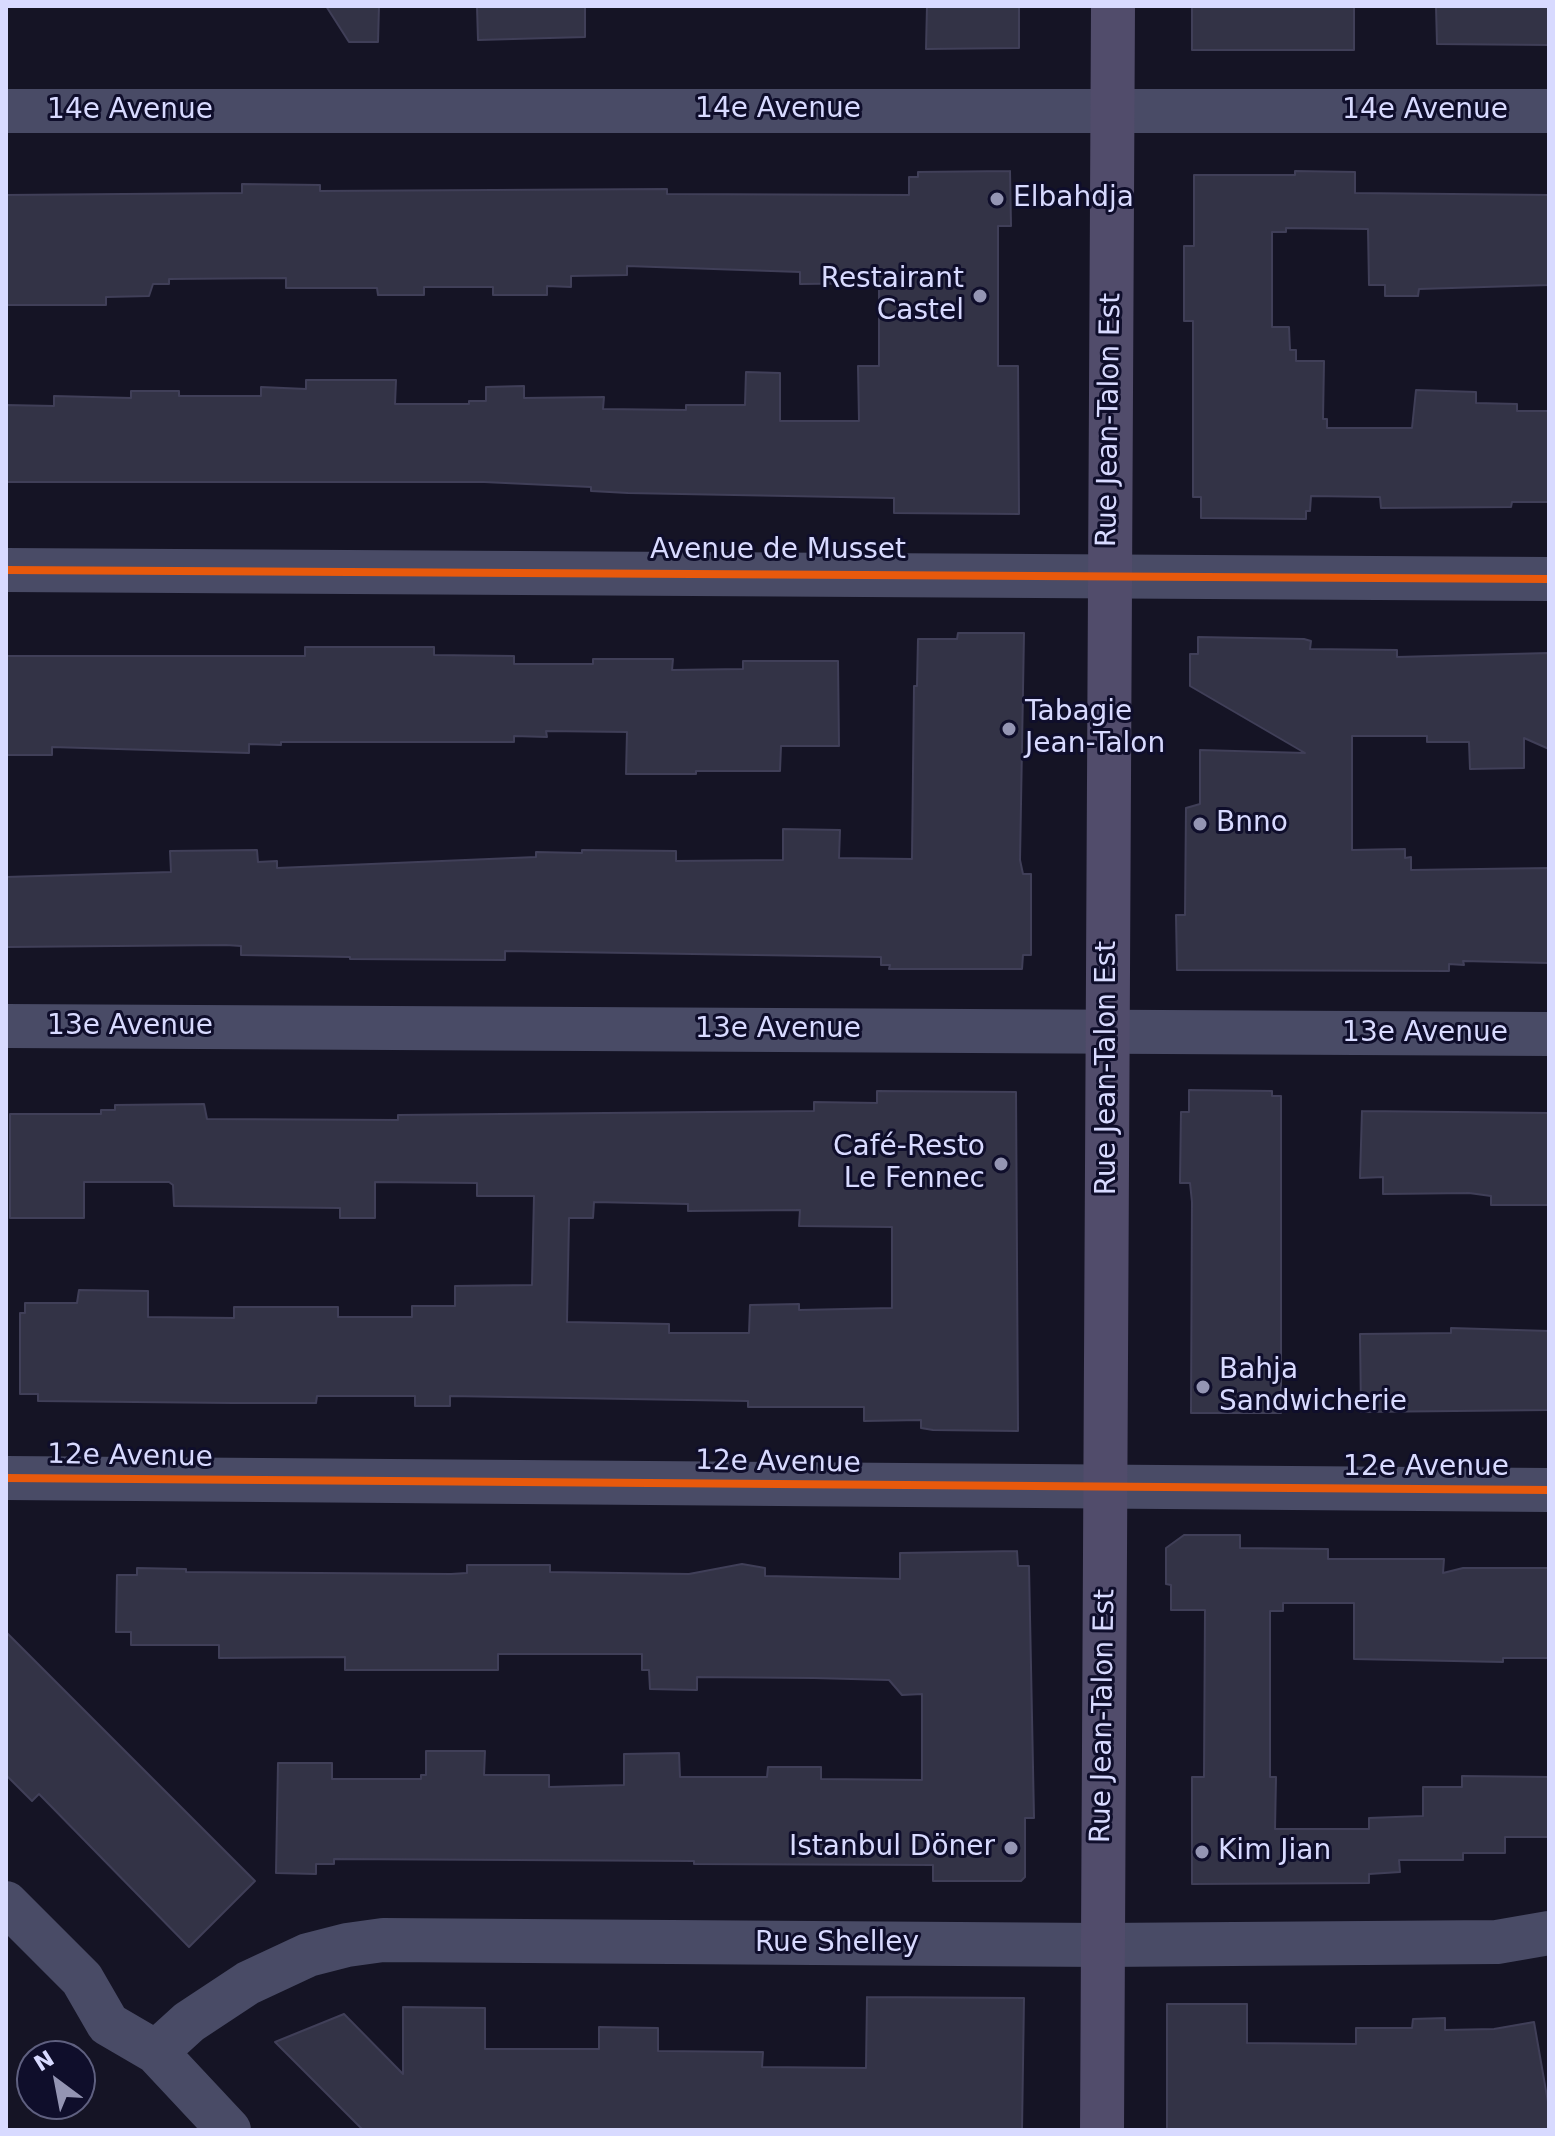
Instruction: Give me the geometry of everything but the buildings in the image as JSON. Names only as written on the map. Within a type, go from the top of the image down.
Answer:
[{"type":"main road","name":"Rue Jean-Talon Est","points":[[1102,2130],[1113,6]]},
{"type":"street","name":"14e Avenue","points":[[6,111],[1549,111]]},
{"type":"street","name":"Avenue de Musset","points":[[6,570],[1549,579]]},
{"type":"street","name":"13e Avenue","points":[[6,1026],[1549,1034]]},
{"type":"street","name":"12e Avenue","points":[[6,1478],[1107,1489],[1549,1490]]},
{"type":"street","points":[[6,1903],[82,1979],[108,2024],[156,2052],[229,2130]]},
{"type":"street","name":"Rue Shelley","points":[[156,2052],[207,2008],[248,1983],[308,1955],[383,1940],[1102,1945],[1497,1942],[1549,1933]]},
{"type":"cycle path","points":[[6,570],[1549,579]]},
{"type":"cycle path","points":[[6,1478],[1549,1490]]},
{"type":"place","name":"Elbahdja","points":[[997,199]]},
{"type":"place","name":"Restairant Castel","points":[[980,296]]},
{"type":"place","name":"Tabagie Jean-Talon","points":[[1009,729]]},
{"type":"place","name":"Bnno","points":[[1200,824]]},
{"type":"place","name":"Café-Resto Le Fennec","points":[[1001,1164]]},
{"type":"place","name":"Bahja Sandwicherie","points":[[1203,1387]]},
{"type":"place","name":"Istanbul Döner","points":[[1011,1848]]},
{"type":"place","name":"Kim Jian","points":[[1202,1852]]}]
